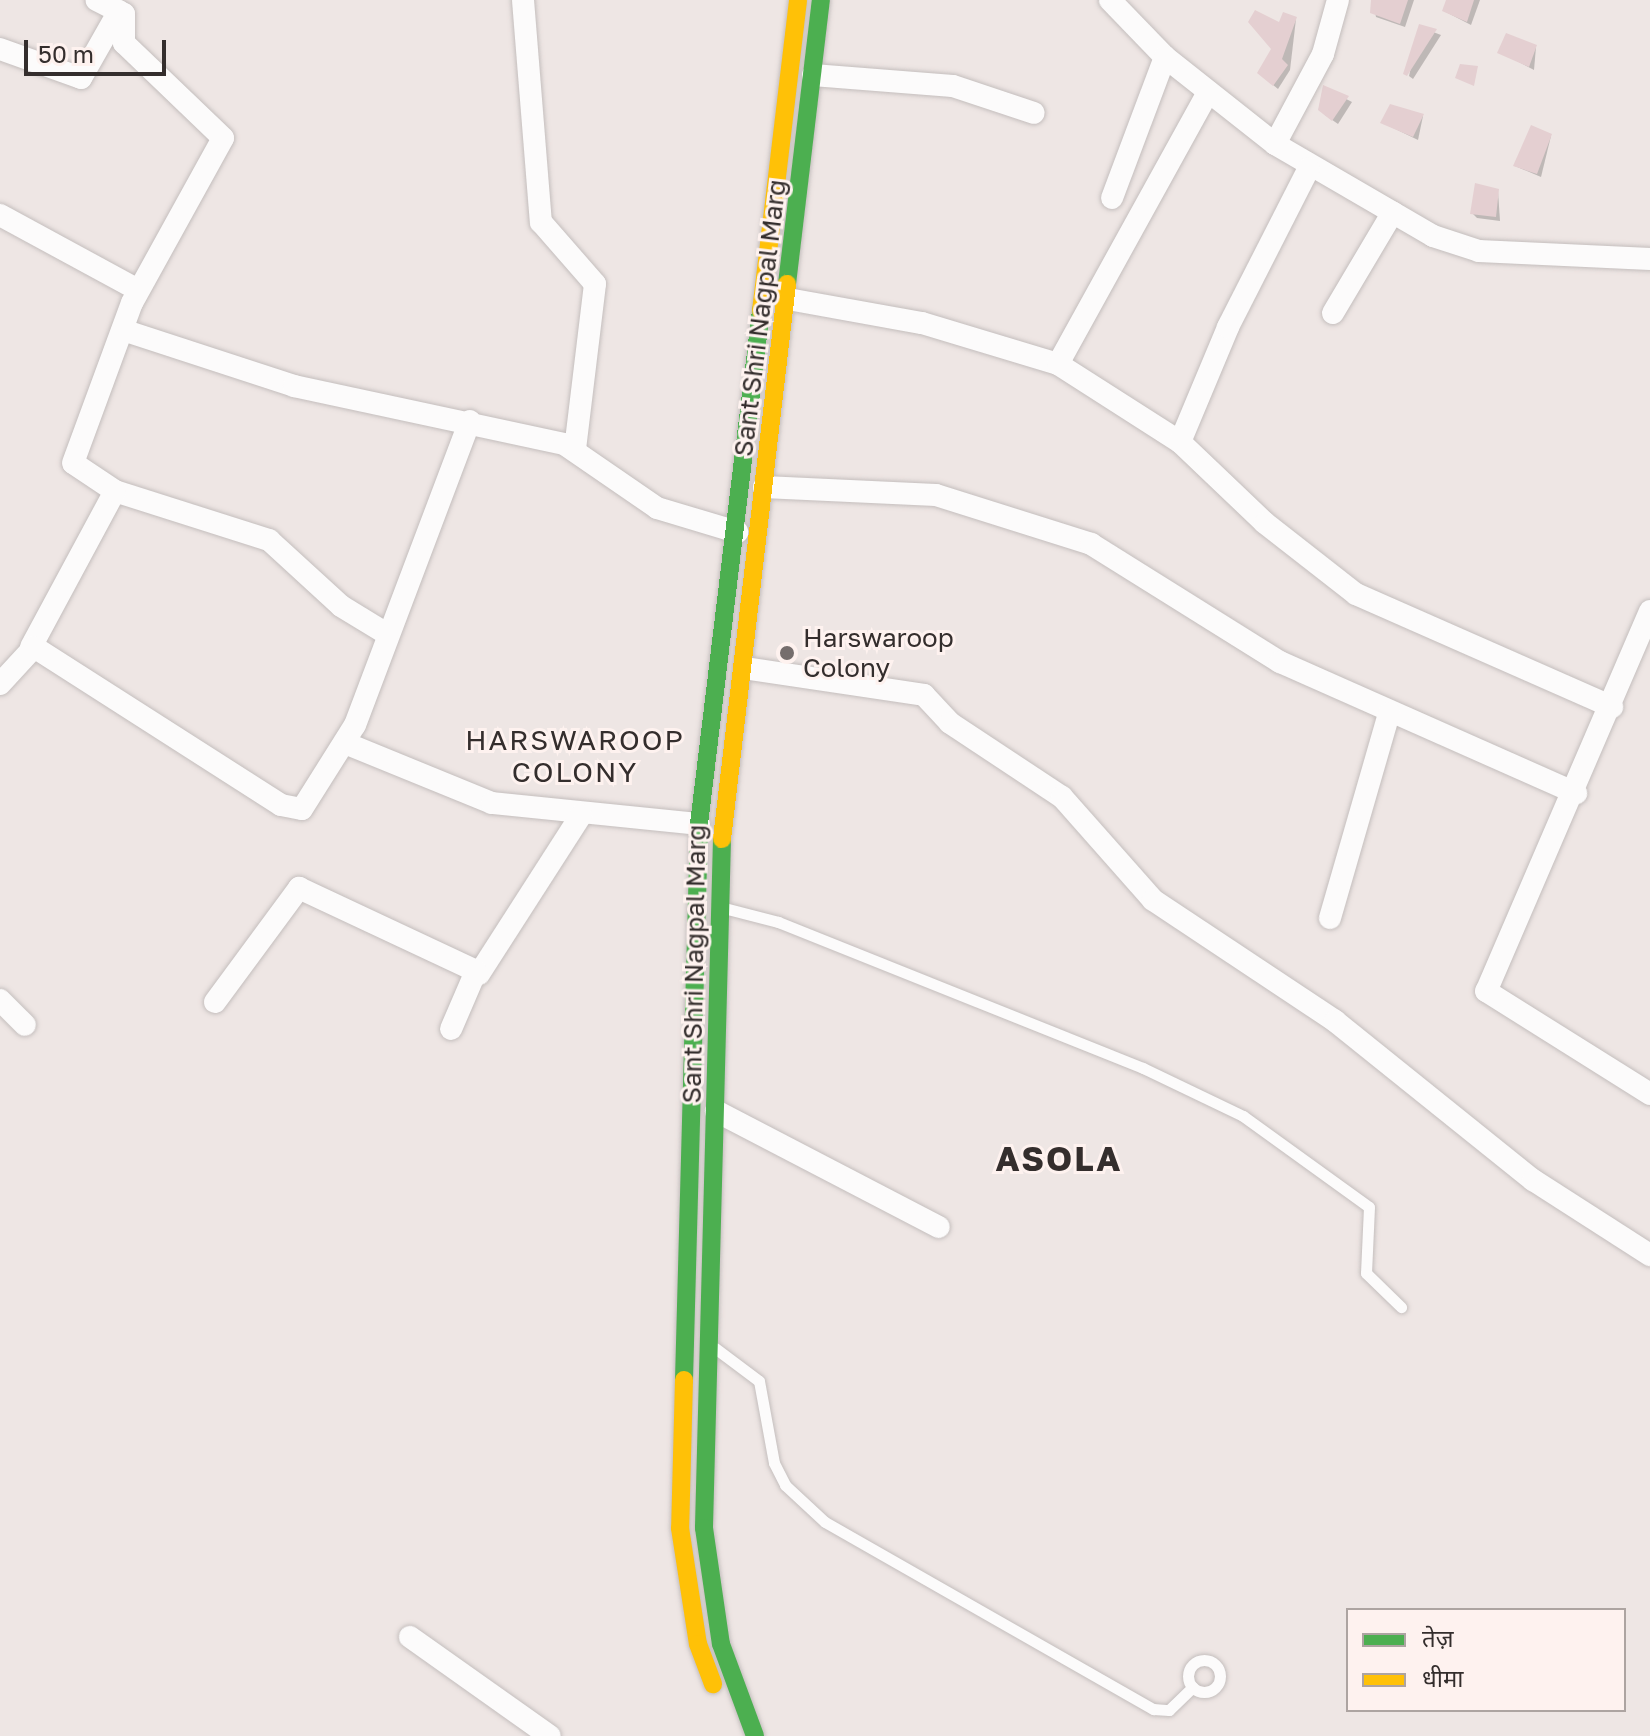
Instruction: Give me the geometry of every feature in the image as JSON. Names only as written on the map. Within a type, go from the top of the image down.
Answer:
[{"type":"main road","name":"Sant Shri Nagpal Marg","points":[[732,1736],[698,1644],[680,1528],[699,824],[737,532],[798,0]]},
{"type":"main road","name":"Sant Shri Nagpal Marg","points":[[755,1736],[721,1644],[710,1588],[703,1486],[724,908],[722,824],[744,668],[821,0]]},
{"type":"street","points":[[96,0],[119,11]]},
{"type":"street","points":[[523,0],[541,222],[595,284],[575,449]]},
{"type":"street","points":[[1110,0],[1165,57],[1275,144],[1309,168],[1393,212],[1479,251],[1650,259]]},
{"type":"street","points":[[1275,144],[1323,54],[1338,0]]},
{"type":"street","points":[[0,49],[81,78],[119,11]]},
{"type":"street","points":[[119,11],[124,43],[223,138],[138,290],[126,331],[73,463],[115,491],[269,540],[341,606],[387,634]]},
{"type":"street","points":[[1112,198],[1165,57]]},
{"type":"street","points":[[813,75],[953,86],[1034,113]]},
{"type":"street","points":[[1058,364],[1208,92]]},
{"type":"street","points":[[1180,442],[1228,327],[1309,168]]},
{"type":"street","points":[[1333,313],[1393,212]]},
{"type":"street","points":[[0,215],[138,290]]},
{"type":"street","points":[[788,299],[922,323],[1058,364],[1180,442],[1265,523],[1356,594],[1612,707]]},
{"type":"street","points":[[126,331],[294,386],[470,421],[575,449],[657,508],[737,532]]},
{"type":"street","points":[[31,647],[289,809],[305,807],[345,743],[470,421]]},
{"type":"street","points":[[764,487],[936,495],[1091,544],[1280,662],[1389,713],[1576,793]]},
{"type":"street","points":[[0,684],[31,647],[115,491]]},
{"type":"street","points":[[1650,611],[1576,793],[1486,994],[1650,1094]]},
{"type":"street","points":[[744,668],[894,687],[931,699],[950,723],[1062,797],[1153,900],[1335,1021],[1533,1180],[1650,1255]]},
{"type":"street","points":[[1330,918],[1389,713]]},
{"type":"street","points":[[345,743],[485,801],[581,815],[699,824]]},
{"type":"street","points":[[451,1029],[479,974],[581,815]]},
{"type":"street","points":[[215,1002],[299,888],[479,974]]},
{"type":"street","points":[[0,1000],[25,1025]]},
{"type":"street","points":[[716,1111],[939,1227]]},
{"type":"street","points":[[410,1637],[550,1736]]},
{"type":"lane","points":[[724,908],[778,922],[1131,1063],[1243,1116],[1369,1207],[1366,1273],[1401,1307]]},
{"type":"lane","points":[[708,1343],[759,1381],[774,1463],[785,1485],[825,1522],[1153,1709],[1169,1710],[1193,1687]]},
{"type":"building","points":[[1371,0],[1408,0],[1400,24],[1370,13]]},
{"type":"building","points":[[1446,0],[1474,0],[1467,22],[1442,11]]},
{"type":"building","points":[[1255,10],[1279,22],[1283,12],[1297,17],[1282,59],[1288,65],[1273,86],[1257,73],[1271,49],[1248,22]]},
{"type":"building","points":[[1419,24],[1437,29],[1407,76],[1403,74]]},
{"type":"building","points":[[1506,33],[1537,45],[1529,67],[1497,53]]},
{"type":"building","points":[[1460,64],[1478,66],[1474,86],[1455,78]]},
{"type":"building","points":[[1323,85],[1349,96],[1332,121],[1318,110]]},
{"type":"building","points":[[1390,104],[1424,114],[1413,137],[1380,123]]},
{"type":"building","points":[[1531,125],[1552,134],[1537,174],[1513,166]]},
{"type":"building","points":[[1475,183],[1499,189],[1496,217],[1470,214]]},
{"type":"traffic: fast","points":[[787,284],[821,0]]},
{"type":"traffic: fast","points":[[684,1380],[699,824],[761,311]]},
{"type":"traffic: fast","points":[[722,839],[704,1528],[721,1644],[755,1736]]},
{"type":"traffic: slow","points":[[761,311],[798,0]]},
{"type":"traffic: slow","points":[[722,839],[787,284]]},
{"type":"traffic: slow","points":[[684,1380],[680,1528],[698,1644],[713,1684]]},
{"type":"place","name":"Harswaroop Colony","points":[[787,653]]},
{"type":"district","name":"HARSWAROOP COLONY","points":[[575,756]]},
{"type":"district","name":"ASOLA","points":[[1059,1159]]}]
